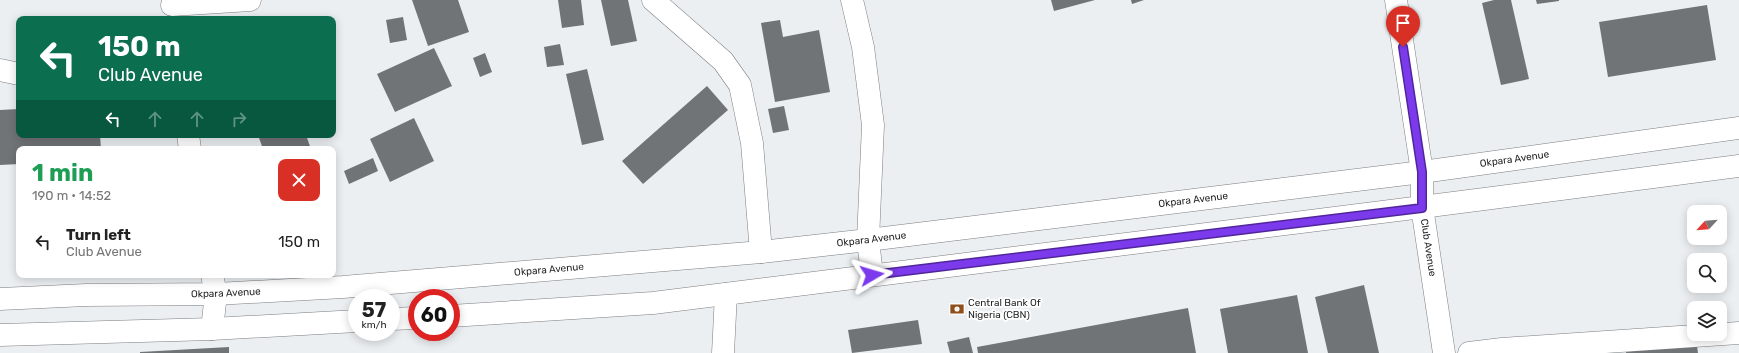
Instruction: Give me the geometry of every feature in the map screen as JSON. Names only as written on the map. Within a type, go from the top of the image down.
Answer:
[{"type":"main road","points":[[172,8],[250,0]]},
{"type":"main road","points":[[653,0],[723,61],[740,85],[752,143],[761,252]]},
{"type":"main road","points":[[852,0],[863,47],[873,125],[868,240],[872,275]]},
{"type":"main road","name":"Club Avenue","points":[[1396,0],[1422,172],[1422,208],[1444,353]]},
{"type":"main road","points":[[0,70],[16,73]]},
{"type":"main road","name":"Okpara Avenue","points":[[0,299],[86,295],[214,284],[343,287],[761,252],[1422,172],[1739,128]]},
{"type":"main road","points":[[460,315],[653,303],[1422,208],[1739,166]]},
{"type":"main road","points":[[212,329],[214,284]]},
{"type":"main road","points":[[723,353],[726,294]]},
{"type":"main road","points":[[0,335],[212,329],[348,321]]},
{"type":"main road","points":[[1469,353],[1516,348],[1739,333]]},
{"type":"building","points":[[412,0],[458,0],[469,32],[428,46]]},
{"type":"building","points":[[558,0],[581,0],[584,25],[562,28]]},
{"type":"building","points":[[601,0],[628,0],[637,41],[611,46]]},
{"type":"building","points":[[1051,0],[1095,0],[1054,11]]},
{"type":"building","points":[[1131,0],[1144,0],[1132,4]]},
{"type":"building","points":[[1494,0],[1511,0],[1529,79],[1501,85],[1482,3]]},
{"type":"building","points":[[1536,0],[1559,0],[1559,1],[1537,4]]},
{"type":"building","points":[[1707,5],[1716,60],[1608,77],[1599,22]]},
{"type":"building","points":[[403,17],[407,40],[390,43],[386,20]]},
{"type":"building","points":[[780,20],[783,37],[819,30],[830,92],[775,102],[761,23]]},
{"type":"building","points":[[560,44],[564,65],[547,67],[544,47]]},
{"type":"building","points":[[434,48],[452,86],[395,112],[377,74]]},
{"type":"building","points":[[485,53],[492,72],[480,77],[473,58]]},
{"type":"building","points":[[587,69],[604,140],[582,145],[566,74]]},
{"type":"building","points":[[707,86],[728,110],[643,184],[622,161]]},
{"type":"building","points":[[784,106],[789,130],[773,133],[768,109]]},
{"type":"building","points":[[16,109],[16,138],[100,138],[101,146],[16,146],[16,164],[0,165],[0,110]]},
{"type":"building","points":[[414,118],[434,161],[390,182],[370,139]]},
{"type":"building","points":[[259,138],[307,138],[310,146],[262,146]]},
{"type":"building","points":[[373,158],[378,171],[349,184],[344,171]]},
{"type":"building","points":[[1364,285],[1379,353],[1328,353],[1315,297]]},
{"type":"building","points":[[1297,295],[1308,353],[1228,353],[1220,309]]},
{"type":"building","points":[[1188,308],[1196,353],[978,353],[977,347]]},
{"type":"building","points":[[918,320],[922,344],[852,353],[848,330]]},
{"type":"building","points":[[969,337],[973,353],[950,353],[947,342]]},
{"type":"building","points":[[1687,341],[1696,341],[1698,353],[1626,353]]},
{"type":"building","points":[[229,347],[229,353],[140,353],[140,352]]},
{"type":"place","name":"Central Bank Of Nigeria (CBN)","points":[[957,309]]},
{"type":"route","points":[[872,275],[1422,208],[1422,172],[1403,47]]}]
